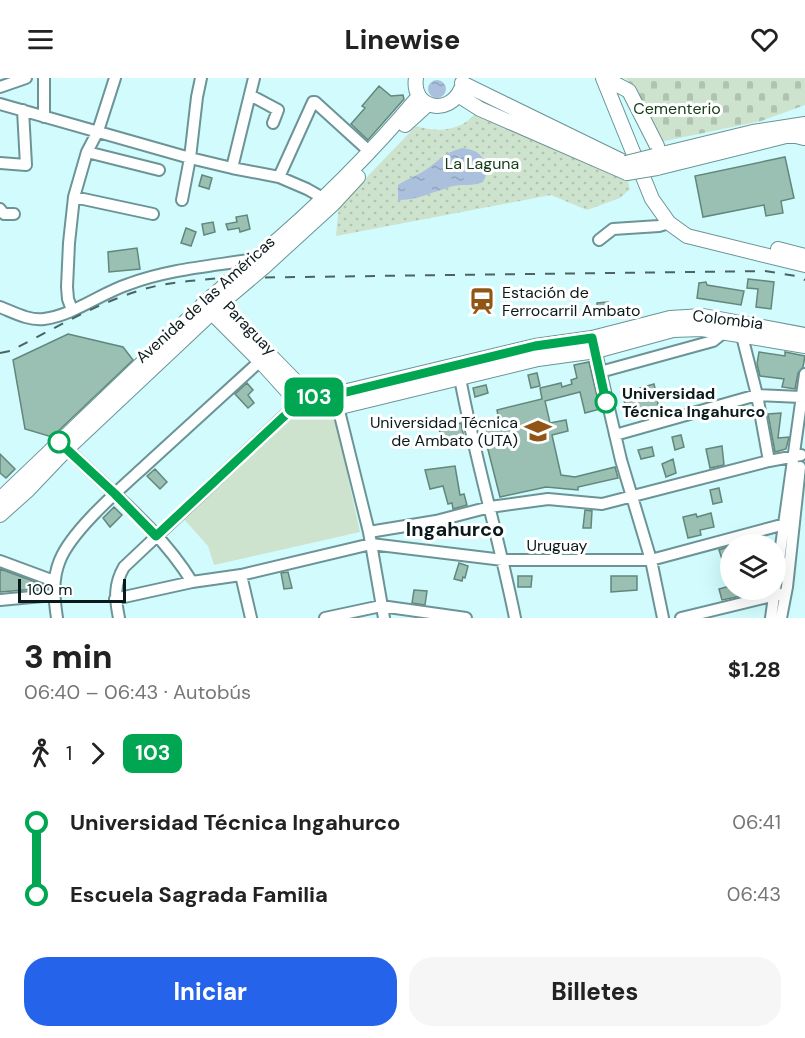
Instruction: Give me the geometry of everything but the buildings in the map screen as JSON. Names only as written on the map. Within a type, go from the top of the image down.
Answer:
[{"type":"main road","points":[[414,79],[424,100],[442,106],[448,104],[460,85],[480,109],[620,165],[658,161],[745,140],[796,136],[805,132]]},
{"type":"main road","points":[[608,79],[629,91],[658,161]]},
{"type":"main road","points":[[608,79],[652,199],[669,223],[687,236],[721,240],[770,252],[805,265]]},
{"type":"main road","points":[[608,79],[665,208],[672,216],[690,227],[721,240]]},
{"type":"main road","name":"Avenida de las Américas","points":[[328,201],[370,152],[424,100]]},
{"type":"main road","name":"Avenida de las Américas","points":[[0,499],[63,446],[255,264],[328,201],[404,126],[424,100]]},
{"type":"main road","points":[[770,252],[805,256]]},
{"type":"main road","name":"Paraguay","points":[[215,302],[260,361],[303,398]]},
{"type":"main road","name":"Paraguay","points":[[215,302],[303,398]]},
{"type":"main road","name":"Colombia","points":[[303,398],[315,411],[323,411],[594,344],[670,318],[703,316],[805,335]]},
{"type":"main road","name":"Colombia","points":[[303,398],[322,398],[535,346],[594,344],[673,330],[702,329],[805,346]]},
{"type":"main road","name":"Avenida de las Américas","points":[[0,515],[28,490],[63,446]]},
{"type":"street","points":[[0,87],[26,78]]},
{"type":"street","points":[[44,78],[44,117]]},
{"type":"street","points":[[72,310],[67,287],[74,197],[87,152],[98,131],[115,78]]},
{"type":"street","points":[[182,200],[201,78]]},
{"type":"street","points":[[232,168],[254,78]]},
{"type":"street","points":[[250,95],[278,110],[273,123]]},
{"type":"street","points":[[279,177],[313,102],[370,152]]},
{"type":"street","points":[[0,104],[190,158],[279,177],[328,201]]},
{"type":"street","points":[[0,163],[26,165],[23,110]]},
{"type":"street","points":[[87,152],[159,170]]},
{"type":"street","points":[[74,197],[153,214]]},
{"type":"street","points":[[0,209],[4,214],[14,214]]},
{"type":"street","points":[[599,240],[613,229],[659,226],[669,223]]},
{"type":"street","points":[[0,307],[31,319],[44,319],[72,310],[150,276],[255,264]]},
{"type":"street","points":[[600,372],[713,341],[723,333]]},
{"type":"street","points":[[742,336],[757,395],[769,461]]},
{"type":"street","points":[[594,344],[615,435],[651,560],[663,618]]},
{"type":"street","points":[[57,618],[53,595],[54,581],[61,558],[73,538],[115,494],[260,361]]},
{"type":"street","points":[[786,551],[805,374]]},
{"type":"street","points":[[460,378],[515,618]]},
{"type":"street","points":[[615,435],[757,395],[801,398]]},
{"type":"street","points":[[119,618],[115,599],[117,579],[124,567],[303,398]]},
{"type":"street","points":[[338,407],[369,532],[384,618]]},
{"type":"street","points":[[784,534],[805,419]]},
{"type":"street","points":[[63,446],[156,536],[180,562],[192,582]]},
{"type":"street","points":[[369,532],[436,521],[490,507],[548,499],[602,504],[797,455]]},
{"type":"street","name":"Uruguay","points":[[115,599],[192,582],[241,575],[371,544],[503,560],[651,560],[785,524]]},
{"type":"street","points":[[0,561],[54,581]]},
{"type":"street","points":[[241,575],[251,618]]},
{"type":"street","points":[[0,600],[53,595]]},
{"type":"street","points":[[681,618],[756,600]]},
{"type":"street","points":[[771,618],[778,600]]},
{"type":"street","points":[[781,600],[781,618]]},
{"type":"street","points":[[325,618],[381,606],[466,618]]},
{"type":"green space","name":"Cementerio","points":[[625,78],[805,78],[805,105],[761,121],[660,142],[633,86]]},
{"type":"green space","name":"La Laguna","points":[[476,113],[627,177],[630,189],[620,198],[587,210],[551,195],[336,236],[339,206],[416,126],[449,129],[463,124]]},
{"type":"green space","points":[[296,408],[334,413],[360,532],[214,565],[208,546],[182,517]]},
{"type":"water","points":[[437,80],[443,83],[446,89],[443,95],[437,98],[431,95],[428,89],[431,83]]},
{"type":"water","points":[[462,148],[473,150],[482,157],[488,171],[483,182],[454,186],[418,197],[398,200],[398,185],[424,171],[445,155]]},
{"type":"railway","points":[[0,353],[10,351],[90,310],[141,290],[160,285],[219,278],[765,271],[796,276],[805,280]]},
{"type":"bus line","name":"103","points":[[59,442],[156,536],[308,394],[322,398],[535,346],[592,338],[606,402]]},
{"type":"place","name":"Estación de Ferrocarril Ambato","points":[[482,301]]},
{"type":"place","name":"Universidad Técnica Ingahurco","points":[[606,402]]},
{"type":"place","name":"Universidad Técnica de Ambato (UTA)","points":[[538,431]]},
{"type":"district","name":"Ingahurco","points":[[455,529]]}]
